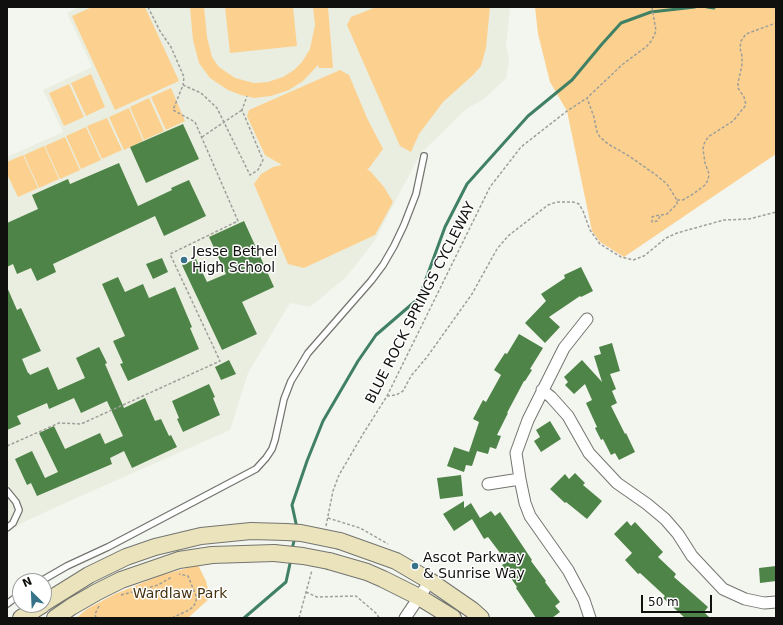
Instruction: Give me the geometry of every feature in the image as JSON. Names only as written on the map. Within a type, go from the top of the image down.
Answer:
[{"type":"main road","points":[[52,598],[89,574],[126,557],[155,547],[201,536],[250,531],[286,532],[300,533],[340,541],[396,561],[430,581],[481,618]]},
{"type":"main road","points":[[56,618],[71,607],[121,580],[179,560],[212,555],[274,553],[303,556],[329,561],[367,572],[419,597],[453,618]]},
{"type":"street","points":[[587,319],[564,348],[528,420],[516,453],[520,479],[530,516],[568,570],[584,600],[590,618]]},
{"type":"street","points":[[542,390],[551,397],[568,416],[589,453],[617,483],[665,518],[678,534],[692,556],[722,589],[758,602],[776,602]]},
{"type":"street","points":[[488,484],[520,479]]},
{"type":"street","points":[[405,618],[430,581]]},
{"type":"lane","points":[[52,575],[256,469],[266,458],[272,449],[275,440],[284,399],[298,368],[313,347],[371,281],[383,265],[394,246],[404,226],[416,194],[424,156]]},
{"type":"lane","points":[[7,528],[13,523],[19,510],[16,502],[8,492]]},
{"type":"path","points":[[7,446],[59,423],[81,424],[220,361],[170,254],[238,221],[195,122],[174,110],[183,85],[184,77],[172,47],[160,31],[148,7]]},
{"type":"path","name":"BLUE ROCK SPRINGS CYCLEWAY","points":[[326,526],[333,491],[339,475],[387,396],[490,187],[504,166],[521,147],[567,111],[587,98],[623,64],[647,46],[652,40],[656,31],[652,7]]},
{"type":"path","points":[[677,200],[683,200],[693,194],[708,180],[709,174],[705,163],[703,149],[704,144],[708,137],[733,121],[746,105],[738,88],[742,65],[740,48],[741,41],[746,34],[776,23]]},
{"type":"path","points":[[183,85],[201,93],[217,108],[250,175],[258,170],[263,160],[242,110]]},
{"type":"path","points":[[202,137],[242,110],[248,96]]},
{"type":"path","points":[[587,98],[594,117],[597,132],[600,137],[667,184],[677,200],[677,204],[667,214],[661,215],[652,217],[652,222],[657,221],[661,215]]},
{"type":"path","points":[[387,396],[396,395],[403,391],[411,376],[472,294],[498,249],[508,236],[548,205],[557,202],[573,202],[578,204],[583,211],[590,230],[600,244],[621,257],[633,260],[644,256],[666,238],[677,233],[724,220],[750,219],[776,212]]},
{"type":"path","points":[[299,618],[312,570]]},
{"type":"path","points":[[172,618],[189,610],[196,602],[196,596],[188,576],[181,574],[177,575]]},
{"type":"path","points":[[118,596],[158,585],[173,576]]},
{"type":"path","points":[[306,592],[317,597],[356,596],[377,614],[379,618]]},
{"type":"path","points":[[96,618],[95,614],[100,604]]},
{"type":"shaded area","name":"Jesse Bethel High School","points":[[80,7],[510,7],[506,46],[509,60],[506,78],[485,98],[465,110],[420,154],[374,242],[346,277],[310,307],[290,303],[248,373],[230,430],[56,507],[22,523],[7,533],[7,157],[63,132],[43,90],[92,67],[67,13]]},
{"type":"green space","points":[[92,7],[145,7],[179,81],[115,110],[72,16]]},
{"type":"green space","points":[[190,7],[204,7],[207,37],[212,57],[219,67],[235,78],[254,83],[268,82],[283,77],[294,70],[302,62],[310,49],[315,25],[313,7],[328,7],[333,68],[319,68],[318,65],[303,81],[289,90],[271,96],[254,98],[228,90],[210,78],[199,63],[193,40]]},
{"type":"green space","points":[[225,7],[293,7],[297,46],[230,53]]},
{"type":"green space","points":[[376,7],[490,7],[486,48],[481,66],[443,102],[419,134],[411,152],[400,146],[347,25],[351,17]]},
{"type":"green space","points":[[535,7],[776,7],[776,154],[624,257],[600,242],[592,231],[567,111],[550,82],[538,34]]},
{"type":"green space","points":[[340,70],[349,75],[367,118],[383,149],[367,169],[384,187],[393,202],[375,235],[304,268],[288,264],[254,184],[261,174],[273,167],[282,165],[265,155],[247,116],[249,110]]},
{"type":"green space","points":[[91,74],[105,107],[86,116],[71,83]]},
{"type":"green space","points":[[69,84],[84,117],[64,126],[49,93]]},
{"type":"green space","points":[[171,88],[185,121],[166,130],[151,97]]},
{"type":"green space","points":[[149,98],[164,131],[144,140],[130,107]]},
{"type":"green space","points":[[129,108],[143,141],[124,150],[109,117]]},
{"type":"green space","points":[[107,118],[122,150],[102,159],[87,126]]},
{"type":"green space","points":[[86,127],[101,160],[81,169],[66,136]]},
{"type":"green space","points":[[65,137],[80,170],[60,179],[45,146]]},
{"type":"green space","points":[[44,146],[59,179],[39,188],[24,155]]},
{"type":"green space","points":[[23,155],[38,188],[18,197],[7,174],[7,162]]},
{"type":"green space","name":"Wardlaw Park","points":[[198,565],[206,581],[210,598],[188,618],[76,618],[87,609],[115,594],[159,576]]},
{"type":"building","points":[[183,124],[199,159],[146,183],[130,147]]},
{"type":"building","points":[[119,163],[138,206],[189,180],[206,216],[164,236],[155,216],[53,264],[56,272],[37,281],[31,268],[17,274],[13,264],[7,267],[7,223],[38,209],[32,195],[68,179],[70,184]]},
{"type":"building","points":[[244,221],[274,287],[242,302],[257,334],[222,350],[182,265],[196,259],[207,282],[226,274],[209,237]]},
{"type":"building","points":[[162,258],[168,272],[153,279],[146,264]]},
{"type":"building","points":[[581,267],[593,291],[581,297],[580,296],[549,317],[560,327],[545,343],[525,323],[546,301],[541,294],[565,278],[564,275]]},
{"type":"building","points":[[118,277],[125,292],[143,284],[149,298],[175,287],[192,327],[190,328],[199,349],[128,381],[120,364],[123,363],[113,341],[125,336],[102,284]]},
{"type":"building","points":[[7,287],[17,310],[21,308],[41,351],[22,359],[30,375],[48,367],[58,390],[85,378],[76,358],[99,347],[107,363],[105,364],[124,408],[145,398],[155,421],[161,419],[169,436],[171,435],[177,447],[132,468],[124,451],[110,458],[112,464],[37,496],[31,483],[27,485],[15,459],[32,451],[45,478],[58,472],[39,433],[54,426],[65,449],[100,433],[105,444],[123,436],[107,401],[81,413],[74,398],[49,409],[47,403],[17,416],[21,424],[7,430]]},
{"type":"building","points":[[519,334],[543,348],[507,413],[497,435],[501,436],[496,449],[490,447],[488,454],[477,451],[472,466],[466,465],[464,472],[447,466],[454,447],[469,452],[479,422],[473,419],[483,400],[486,402],[501,375],[494,370],[505,353],[507,354]]},
{"type":"building","points":[[612,343],[620,371],[610,374],[616,389],[612,391],[617,403],[611,406],[635,452],[619,460],[615,453],[611,455],[603,439],[601,440],[595,428],[597,427],[586,403],[592,400],[585,384],[574,394],[565,385],[568,382],[564,377],[582,360],[602,382],[594,356],[601,354],[599,347]]},
{"type":"building","points":[[229,360],[236,374],[221,380],[215,367]]},
{"type":"building","points":[[209,384],[215,397],[213,398],[220,415],[183,432],[177,419],[179,418],[172,401]]},
{"type":"building","points":[[550,421],[561,439],[541,452],[534,441],[540,437],[536,430]]},
{"type":"building","points":[[575,473],[585,483],[583,485],[602,501],[587,519],[566,502],[565,503],[550,489],[565,474],[569,479]]},
{"type":"building","points":[[461,475],[463,496],[440,499],[437,478]]},
{"type":"building","points":[[464,501],[464,508],[471,503],[480,518],[491,511],[495,516],[500,512],[532,560],[531,561],[546,581],[545,582],[560,602],[555,606],[560,612],[552,618],[536,618],[502,565],[507,562],[488,537],[484,539],[472,519],[454,531],[443,514]]},
{"type":"building","points":[[627,521],[631,526],[635,522],[663,552],[658,557],[676,574],[674,577],[708,607],[704,612],[710,618],[685,618],[663,598],[665,596],[640,573],[638,574],[625,560],[632,553],[614,534]]},
{"type":"building","points":[[776,566],[776,581],[760,583],[759,568]]},
{"type":"waterway","points":[[297,528],[292,505],[323,421],[358,361],[376,335],[419,298],[445,227],[467,184],[528,116],[572,80],[621,23],[651,12],[695,7]]},
{"type":"waterway","points":[[707,7],[714,8]]},
{"type":"waterway","points":[[292,549],[295,537]]},
{"type":"waterway","points":[[244,618],[286,582],[291,559]]},
{"type":"place","name":"Jesse Bethel High School","points":[[184,260]]},
{"type":"place","name":"Ascot Parkway & Sunrise Way","points":[[415,566]]}]
